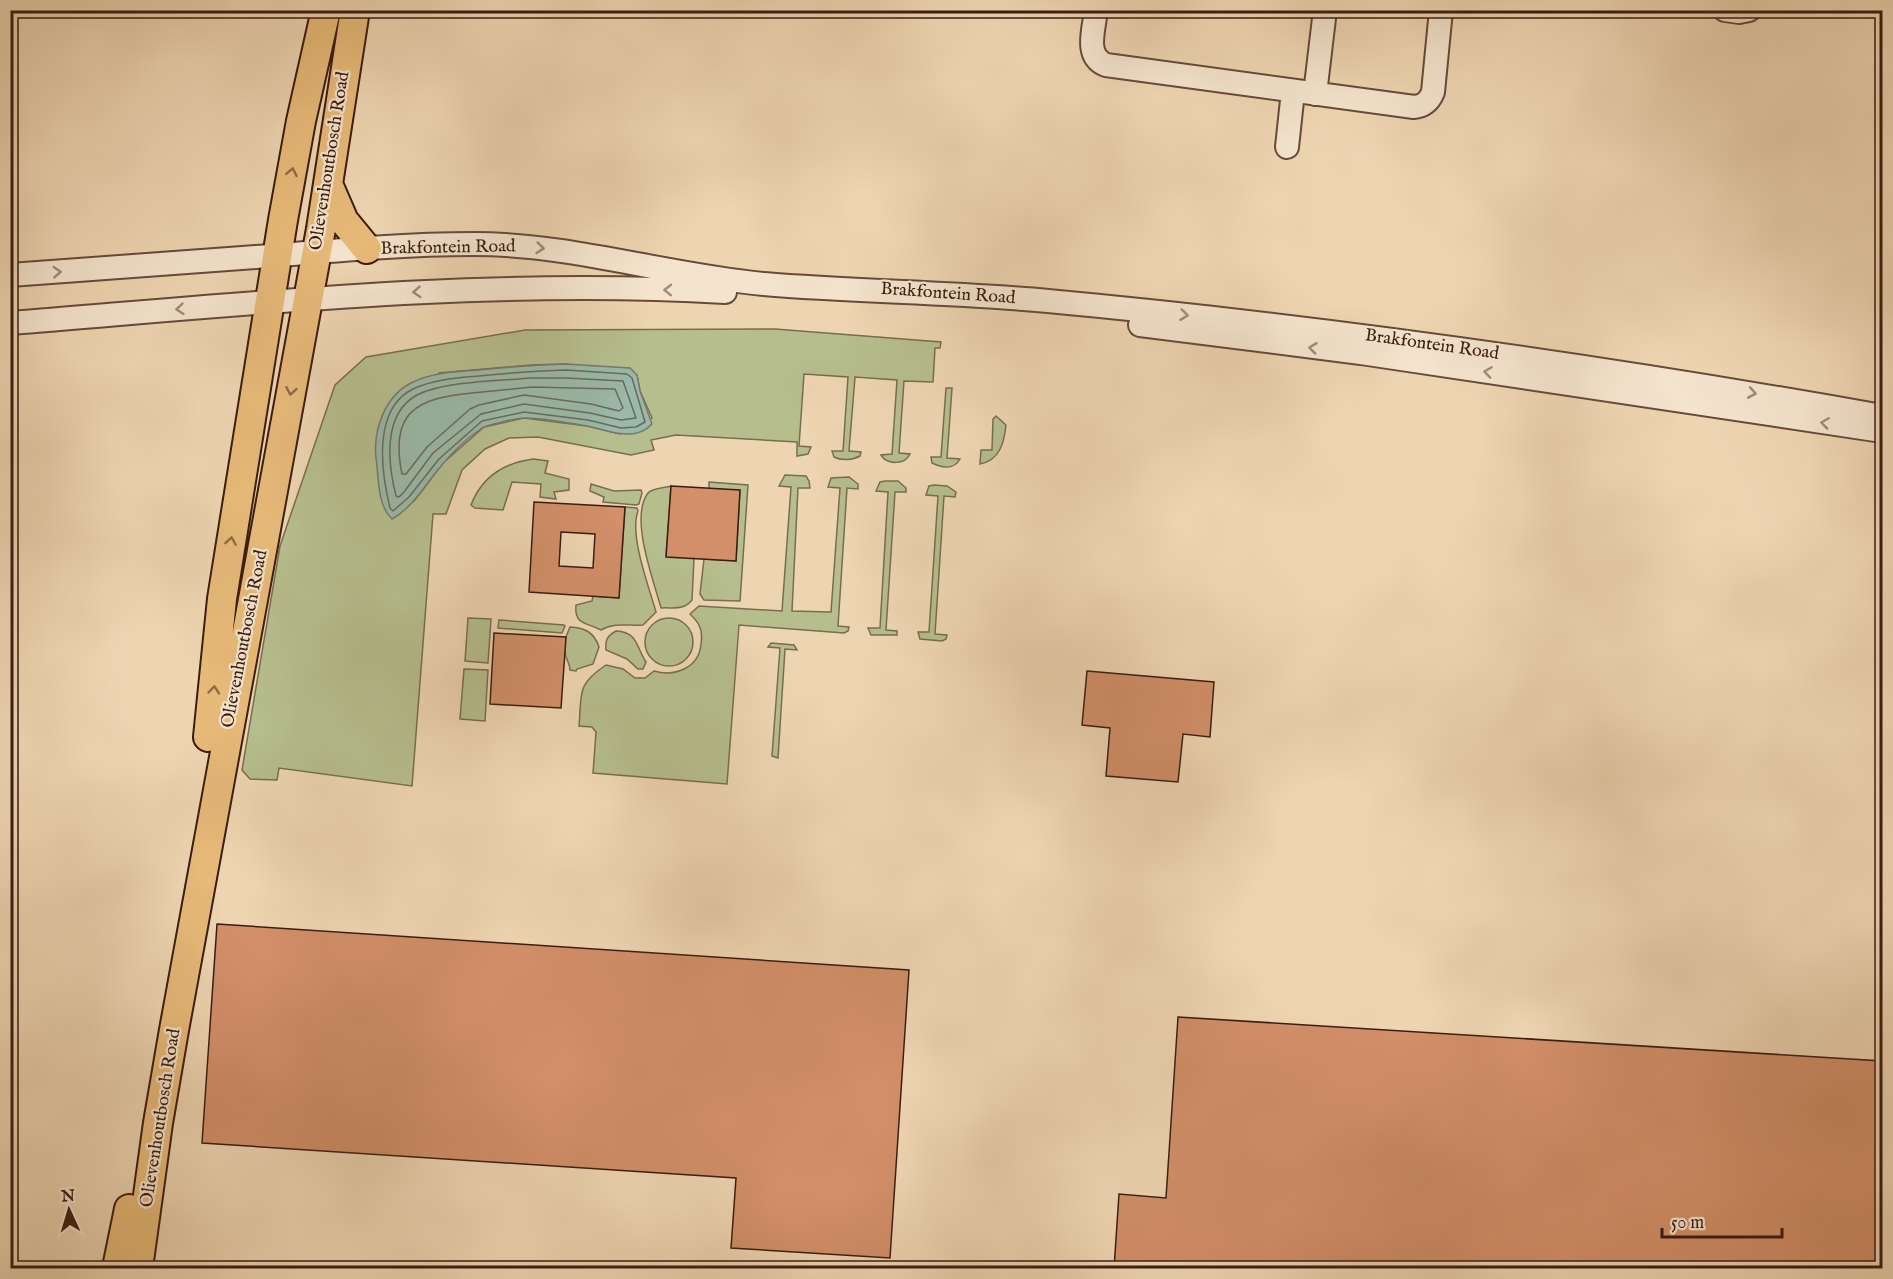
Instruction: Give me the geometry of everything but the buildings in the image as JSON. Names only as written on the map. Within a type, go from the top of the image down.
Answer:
[{"type":"main road","name":"Olievenhoutbosch Road","points":[[117,1269],[146,1139],[167,1009],[210,723],[222,599],[277,255],[301,121],[326,10]]},
{"type":"main road","name":"Olievenhoutbosch Road","points":[[138,1269],[158,1123],[174,1030],[308,299],[355,10]]},
{"type":"main road","points":[[327,182],[344,221],[367,249]]},
{"type":"street","points":[[1096,10],[1093,55],[1098,62],[1106,65],[1414,107],[1422,106],[1433,92],[1442,10]]},
{"type":"street","points":[[1287,147],[1325,10]]},
{"type":"street","points":[[1725,10],[1739,12],[1749,10]]},
{"type":"street","name":"Brakfontein Road","points":[[10,275],[367,249],[478,244],[554,249],[758,283],[1011,297],[1364,335],[1694,383],[1882,416]]},
{"type":"street","name":"Brakfontein Road","points":[[10,323],[308,299],[476,289],[698,290],[874,301],[1126,323],[1361,353],[1882,431]]},
{"type":"street","points":[[1521,358],[1533,370],[1677,392],[1683,394],[1691,403]]},
{"type":"green space","points":[[775,329],[941,342],[940,348],[935,348],[933,382],[904,381],[899,453],[910,454],[908,458],[900,462],[887,461],[881,455],[892,454],[897,380],[855,377],[849,451],[861,452],[860,456],[843,459],[834,457],[832,451],[843,451],[848,377],[804,374],[799,446],[811,447],[808,454],[797,456],[797,442],[676,435],[651,440],[654,450],[631,455],[538,437],[509,438],[485,449],[462,470],[446,514],[433,514],[412,786],[279,768],[277,780],[250,779],[242,770],[280,546],[335,385],[366,357],[525,330]],"holes":[[[566,364],[637,375],[640,391],[652,418],[620,434],[587,426],[524,418],[484,427],[443,463],[414,501],[439,373]]]},
{"type":"green space","points":[[946,388],[952,388],[947,458],[960,459],[948,467],[932,463],[931,457],[941,457]]},
{"type":"green space","points":[[996,416],[1006,425],[1000,450],[992,459],[980,464],[981,450],[992,450],[993,419]]},
{"type":"green space","points":[[533,459],[548,461],[545,473],[569,479],[569,490],[554,492],[556,499],[540,497],[541,484],[512,482],[503,510],[475,508],[471,505],[481,486],[495,473],[513,464]]},
{"type":"green space","points":[[785,475],[806,476],[810,488],[798,488],[792,611],[831,612],[840,488],[828,487],[831,478],[849,477],[858,484],[858,489],[847,488],[838,626],[849,627],[848,631],[844,633],[739,625],[727,784],[593,773],[596,732],[592,727],[579,726],[582,691],[596,672],[606,665],[623,669],[635,678],[645,678],[654,671],[670,673],[685,669],[696,659],[702,639],[701,630],[690,614],[699,606],[782,611],[791,487],[779,486]]},
{"type":"green space","points":[[898,481],[906,488],[906,492],[895,492],[886,630],[897,631],[897,635],[871,635],[868,628],[880,628],[888,492],[876,491],[880,482]]},
{"type":"green space","points":[[709,482],[748,485],[740,601],[704,600],[700,594],[704,559],[736,561],[740,491],[709,489]]},
{"type":"green space","points":[[591,484],[614,491],[641,490],[639,504],[603,502],[604,497],[590,491]]},
{"type":"green space","points":[[671,486],[666,556],[694,558],[692,600],[682,607],[661,608],[645,550],[641,518],[643,504],[648,493]]},
{"type":"green space","points":[[929,486],[947,486],[956,492],[955,497],[944,496],[935,634],[947,635],[942,641],[920,639],[918,632],[929,632],[938,496],[926,495]]},
{"type":"green space","points":[[625,507],[637,508],[638,511],[636,533],[638,547],[656,612],[643,625],[616,625],[601,630],[579,620],[576,605],[592,601],[593,596],[619,598]]},
{"type":"green space","points":[[468,618],[491,619],[488,663],[465,661]]},
{"type":"green space","points":[[664,618],[674,618],[686,625],[693,637],[693,647],[686,659],[674,666],[664,666],[649,655],[645,647],[645,637],[656,622]]},
{"type":"green space","points":[[499,620],[565,626],[562,633],[498,628]]},
{"type":"green space","points":[[570,627],[588,632],[599,647],[593,664],[576,671],[570,670],[565,654],[565,642]]},
{"type":"green space","points":[[616,631],[629,634],[636,641],[646,662],[643,669],[638,669],[627,659],[606,650],[607,639]]},
{"type":"green space","points":[[771,643],[794,645],[797,650],[785,649],[778,758],[772,756],[780,648],[768,647]]},
{"type":"green space","points":[[464,669],[488,670],[485,721],[460,719]]},
{"type":"water","points":[[566,364],[630,368],[637,375],[640,391],[652,424],[645,430],[630,434],[530,418],[485,426],[454,452],[413,502],[392,519],[381,499],[376,447],[379,425],[394,396],[419,379],[444,373]]}]
